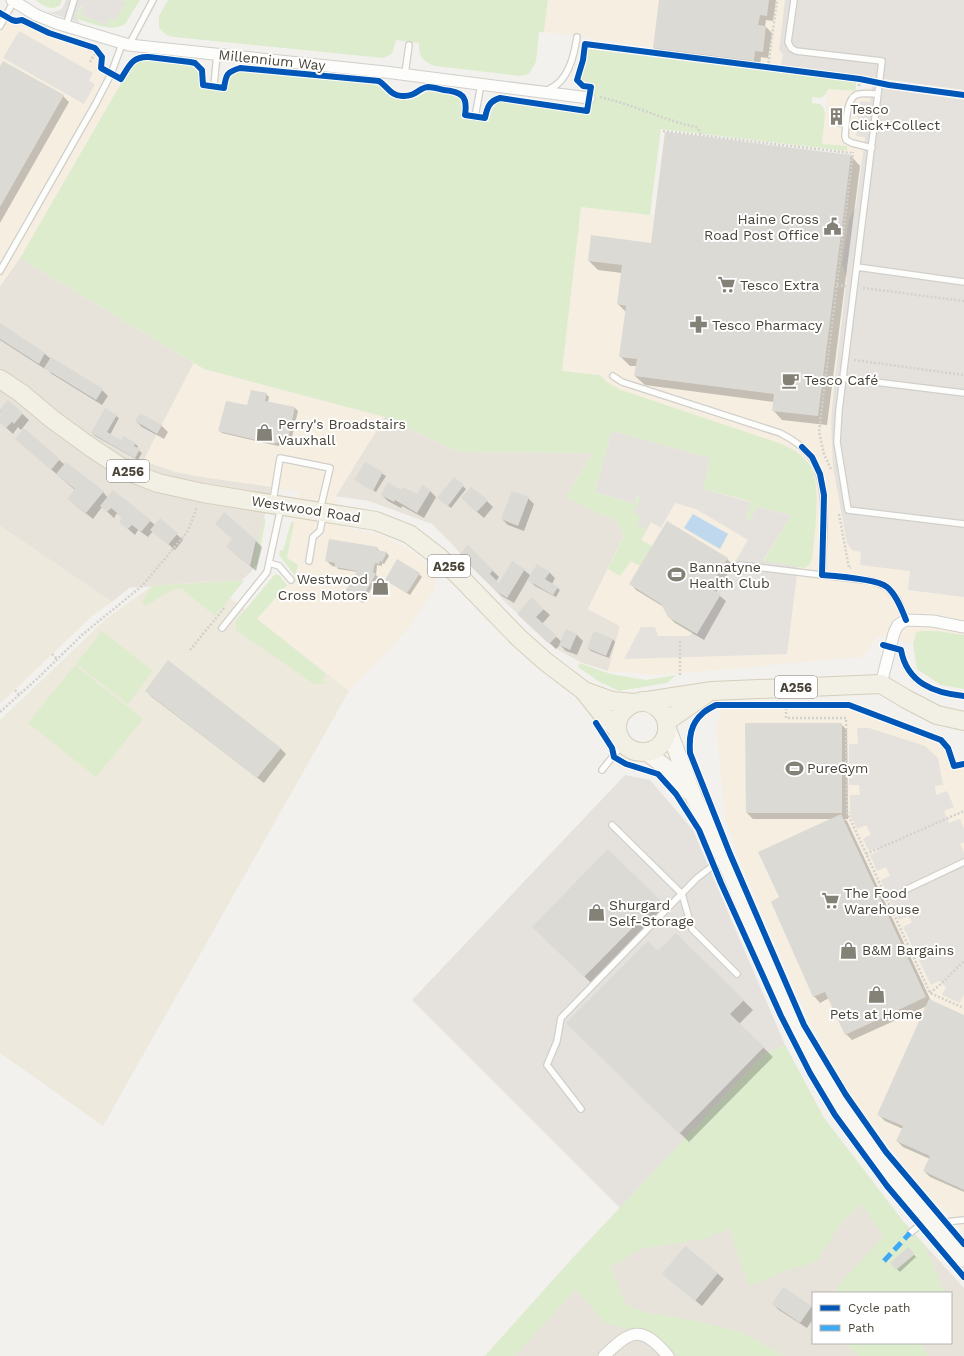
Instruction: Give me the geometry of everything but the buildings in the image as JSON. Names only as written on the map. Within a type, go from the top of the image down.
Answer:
[{"type":"main road","name":"Westwood Road","points":[[0,379],[21,393],[88,446],[119,466],[158,483],[376,521],[409,534],[448,566],[519,638],[546,662],[583,690],[620,736],[634,750],[646,752]]},
{"type":"main road","name":"Westwood Road","points":[[638,702],[712,691],[881,684]]},
{"type":"main road","points":[[881,684],[937,715],[964,721]]},
{"type":"main road","name":"Westwood Road","points":[[583,690],[612,701],[651,703],[664,713],[667,725]]},
{"type":"main road","points":[[646,752],[661,744],[665,737],[667,725],[712,691]]},
{"type":"main road","points":[[620,736],[618,721],[621,713],[627,707],[638,702]]},
{"type":"street","name":"Millennium Way","points":[[13,1],[36,15],[66,26],[126,44],[405,74],[541,92],[589,96]]},
{"type":"street","points":[[881,684],[894,633],[898,625],[906,620],[933,621],[964,627]]},
{"type":"street","points":[[667,725],[695,800],[724,858],[797,1029],[840,1107],[900,1185],[964,1260]]},
{"type":"street","points":[[646,752],[667,768],[695,800]]},
{"type":"street","points":[[604,1356],[622,1340],[633,1335],[650,1338],[655,1341],[668,1356]]},
{"type":"lane","points":[[66,26],[74,0]]},
{"type":"lane","points":[[0,271],[96,103],[126,44],[153,0]]},
{"type":"lane","points":[[794,0],[788,42],[791,48],[796,51],[882,61],[839,410],[837,442],[848,510],[964,524]]},
{"type":"lane","points":[[0,26],[13,1]]},
{"type":"lane","points":[[541,92],[552,88],[567,72],[571,64],[577,37]]},
{"type":"lane","points":[[405,74],[409,45]]},
{"type":"lane","points":[[214,86],[217,54]]},
{"type":"lane","points":[[475,117],[481,83]]},
{"type":"lane","points":[[872,148],[846,140],[845,136],[849,103],[852,97],[858,94],[878,94]]},
{"type":"lane","points":[[857,267],[964,282]]},
{"type":"lane","points":[[613,376],[622,382],[780,433],[795,441],[802,447],[812,457],[820,474],[824,495],[822,575]]},
{"type":"lane","points":[[843,378],[964,393]]},
{"type":"lane","points":[[222,628],[267,572],[277,504],[280,458],[330,468],[320,531],[313,537],[309,561]]},
{"type":"lane","points":[[269,563],[279,566],[291,580]]},
{"type":"lane","points":[[740,565],[872,581],[887,587],[898,600],[906,620]]},
{"type":"lane","points":[[602,770],[620,736]]},
{"type":"lane","points":[[612,825],[682,894],[692,929],[737,974]]},
{"type":"lane","points":[[581,1109],[547,1064],[557,1041],[561,1018],[697,878],[724,858]]},
{"type":"lane","points":[[905,890],[964,862]]},
{"type":"lane","points":[[910,1233],[929,1219],[945,1222],[964,1220]]},
{"type":"path","points":[[768,67],[777,0]]},
{"type":"path","points":[[90,62],[94,55],[99,52]]},
{"type":"path","points":[[760,66],[775,68]]},
{"type":"path","points":[[852,78],[880,84]]},
{"type":"path","points":[[858,94],[860,80]]},
{"type":"path","points":[[589,96],[624,104],[679,123],[692,125],[698,128],[701,135]]},
{"type":"path","points":[[663,131],[853,154]]},
{"type":"path","points":[[820,432],[854,143]]},
{"type":"path","points":[[837,285],[964,301]]},
{"type":"path","points":[[845,358],[964,375]]},
{"type":"path","points":[[0,712],[39,677],[83,634],[142,586],[188,531],[203,492]]},
{"type":"path","points":[[190,650],[227,605]]},
{"type":"path","points":[[680,641],[680,677]]},
{"type":"path","points":[[52,654],[57,659]]},
{"type":"path","points":[[15,690],[18,695]]},
{"type":"path","points":[[779,704],[794,704]]},
{"type":"path","points":[[786,704],[786,718],[846,718],[847,812],[930,993],[964,1008]]},
{"type":"path","points":[[866,854],[964,811]]},
{"type":"path","points":[[930,993],[964,961]]},
{"type":"shaded area","points":[[66,0],[122,0],[126,2],[115,21],[110,18],[105,26],[91,18],[89,20],[81,15],[85,5],[79,8],[77,14],[77,19],[80,23],[48,12],[54,12],[62,9]]},
{"type":"shaded area","points":[[548,0],[964,0],[964,90],[544,32]]},
{"type":"shaded area","points":[[785,0],[964,0],[964,90],[781,65],[783,54],[779,50]]},
{"type":"shaded area","points":[[0,16],[18,26],[22,24],[49,36],[95,50],[100,56],[98,68],[100,69],[98,73],[121,86],[20,258],[0,286]]},
{"type":"shaded area","points":[[19,31],[93,73],[89,81],[95,84],[84,104],[3,58]]},
{"type":"shaded area","points":[[872,87],[964,100],[964,689],[941,685],[917,669],[913,644],[878,636],[862,657],[658,675],[608,671],[620,626],[588,609],[624,536],[618,522],[566,497],[593,453],[614,387],[600,375],[562,371],[581,207],[654,216],[665,132],[837,154],[837,150],[847,151],[822,144],[828,89],[856,91]]},
{"type":"shaded area","points":[[872,87],[964,100],[964,597],[908,590],[910,571],[860,565],[861,552],[852,550],[847,543],[833,467],[831,421],[847,278],[842,265],[849,219],[856,207],[865,137],[856,136],[860,101],[870,102]]},
{"type":"shaded area","points":[[20,258],[204,369],[385,417],[459,452],[593,453],[566,497],[618,522],[624,536],[588,609],[620,626],[608,671],[580,662],[555,648],[506,603],[432,524],[369,501],[271,487],[252,571],[242,580],[129,588],[112,602],[0,526],[0,286]]},
{"type":"shaded area","points":[[194,362],[204,369],[385,417],[336,496],[342,527],[380,535],[403,546],[438,574],[434,590],[408,629],[349,691],[257,619],[295,576],[298,565],[287,558],[299,491],[175,472],[143,461]]},
{"type":"shaded area","points":[[612,431],[710,458],[703,489],[750,502],[746,518],[750,520],[757,507],[791,515],[763,561],[798,566],[787,654],[624,659],[641,627],[655,627],[658,636],[689,636],[748,540],[696,509],[675,503],[661,528],[651,522],[647,530],[637,524],[641,517],[633,512],[642,497],[637,496],[635,504],[595,492]]},
{"type":"shaded area","points":[[0,526],[112,602],[93,615],[0,704]]},
{"type":"shaded area","points":[[209,581],[349,691],[103,1126],[0,1053],[0,720],[107,618],[152,586]]},
{"type":"shaded area","points":[[845,709],[939,742],[946,751],[954,770],[964,768],[964,1232],[909,1172],[853,1099],[812,1026],[771,935],[737,853],[725,817],[716,726],[723,710]]},
{"type":"shaded area","points":[[857,728],[869,728],[925,746],[938,758],[943,785],[935,786],[936,795],[947,791],[954,807],[944,811],[949,823],[960,819],[964,829],[964,842],[960,844],[964,852],[964,995],[960,1003],[942,995],[946,987],[939,981],[931,985],[903,927],[912,922],[908,916],[899,920],[881,880],[890,876],[886,867],[877,871],[870,855],[878,851],[877,848],[869,851],[863,839],[871,834],[866,825],[857,829],[850,814],[850,795],[860,795],[859,785],[849,785],[849,744],[858,744]]},
{"type":"shaded area","points":[[625,775],[650,780],[693,830],[785,1045],[764,1054],[620,1208],[412,1000]]},
{"type":"shaded area","points":[[785,1045],[824,1118],[903,1221],[964,1288],[964,1356],[485,1356],[570,1261],[764,1054]]},
{"type":"green space","points":[[35,0],[62,0],[60,5],[57,7],[50,8]]},
{"type":"green space","points":[[124,0],[140,0],[125,24],[120,27],[114,28],[102,26],[77,19],[78,10],[85,5],[81,15],[89,20],[90,18],[110,18],[115,21],[125,2]]},
{"type":"green space","points":[[168,0],[548,0],[544,32],[539,32],[536,62],[529,74],[520,76],[435,66],[427,63],[422,58],[419,52],[419,43],[396,40],[392,54],[383,58],[174,37],[166,35],[159,28],[159,16]]},
{"type":"green space","points":[[588,49],[856,82],[856,91],[828,89],[826,94],[821,98],[812,97],[812,103],[820,104],[825,113],[822,144],[847,146],[847,151],[661,129],[650,215],[581,207],[562,371],[600,375],[607,382],[621,390],[779,443],[799,454],[806,460],[813,472],[817,496],[816,524],[812,559],[809,565],[805,568],[763,562],[791,515],[757,507],[750,520],[746,518],[750,501],[703,489],[710,458],[612,431],[595,492],[634,504],[638,496],[642,497],[642,517],[638,524],[647,530],[641,540],[652,546],[640,566],[631,561],[620,576],[608,569],[624,536],[618,522],[566,497],[593,453],[459,452],[385,417],[204,369],[20,258],[130,68],[142,60],[193,65],[200,73],[200,88],[227,92],[231,76],[241,70],[373,84],[381,87],[390,97],[403,100],[418,97],[428,91],[452,93],[458,97],[463,106],[462,118],[489,121],[491,111],[494,106],[503,101],[590,114],[594,86],[583,84],[579,79],[580,73],[586,63]]},
{"type":"green space","points":[[264,517],[265,524],[257,565],[252,569]]},
{"type":"green space","points":[[291,522],[294,522],[287,558],[298,565],[295,576],[279,555],[280,550],[283,551]]},
{"type":"green space","points":[[275,574],[279,575],[287,585],[257,619],[326,674],[322,680],[326,683],[314,684],[236,630],[236,621]]},
{"type":"green space","points":[[244,581],[215,616],[181,588],[168,592],[148,605],[145,605],[142,602],[152,586]]},
{"type":"green space","points":[[102,631],[153,671],[128,704],[76,664]]},
{"type":"green space","points":[[921,631],[937,631],[964,635],[964,689],[941,685],[917,669],[913,644],[916,633]]},
{"type":"green space","points":[[579,663],[611,674],[646,680],[676,675],[667,683],[619,691],[598,681],[578,667]]},
{"type":"green space","points":[[75,665],[143,719],[96,777],[28,723]]},
{"type":"green space","points":[[785,1045],[824,1118],[903,1221],[925,1246],[943,1289],[942,1292],[835,1292],[841,1282],[884,1236],[862,1205],[842,1221],[816,1262],[793,1268],[749,1286],[729,1229],[703,1239],[640,1249],[611,1267],[626,1305],[649,1313],[692,1320],[741,1332],[785,1356],[676,1356],[659,1338],[604,1322],[576,1289],[515,1356],[485,1356],[570,1261],[764,1054]]},
{"type":"green space","points":[[845,1344],[922,1344],[928,1356],[860,1356]]},
{"type":"water","points":[[693,514],[728,534],[720,549],[684,528]]},
{"type":"marked path","points":[[884,1261],[910,1233]]},
{"type":"cycle path","points":[[0,13],[12,20],[22,20],[49,33],[95,48],[102,57],[101,68],[121,79],[129,66],[135,60],[143,57],[149,57],[195,63],[202,70],[203,85],[224,88],[228,74],[240,68],[379,81],[392,93],[398,96],[411,95],[428,87],[455,92],[462,96],[466,103],[465,115],[485,118],[489,105],[496,99],[500,98],[587,111],[591,87],[583,86],[577,80],[583,60],[585,44],[860,79],[889,85],[964,95]]},
{"type":"cycle path","points":[[802,447],[812,457],[820,474],[824,495],[822,575],[856,578],[882,584],[893,594],[906,620]]},
{"type":"cycle path","points":[[883,645],[901,650],[909,671],[924,684],[932,689],[953,695],[964,696]]},
{"type":"cycle path","points":[[964,764],[954,766],[948,748],[941,740],[849,705],[716,705],[699,717],[695,722],[690,737],[690,753],[730,854],[804,1025],[846,1095],[886,1152],[964,1244]]},
{"type":"cycle path","points":[[596,723],[612,748],[614,757],[626,764],[658,774],[676,794],[699,830],[721,883],[781,1016],[810,1073],[835,1115],[887,1186],[964,1277]]},
{"type":"place","name":"Tesco Click+Collect","points":[[837,117]]},
{"type":"place","name":"Haine Cross Road Post Office","points":[[832,227]]},
{"type":"place","name":"Tesco Extra","points":[[727,285]]},
{"type":"place","name":"Tesco Pharmacy","points":[[699,325]]},
{"type":"place","name":"Tesco Café","points":[[791,380]]},
{"type":"place","name":"Perry's Broadstairs Vauxhall","points":[[265,432]]},
{"type":"place","name":"Bannatyne Health Club","points":[[676,575]]},
{"type":"place","name":"Westwood Cross Motors","points":[[381,587]]},
{"type":"place","name":"PureGym","points":[[794,768]]},
{"type":"place","name":"The Food Warehouse","points":[[831,901]]},
{"type":"place","name":"Shurgard Self-Storage","points":[[596,913]]},
{"type":"place","name":"B&M Bargains","points":[[849,950]]},
{"type":"place","name":"Pets at Home","points":[[876,994]]}]
